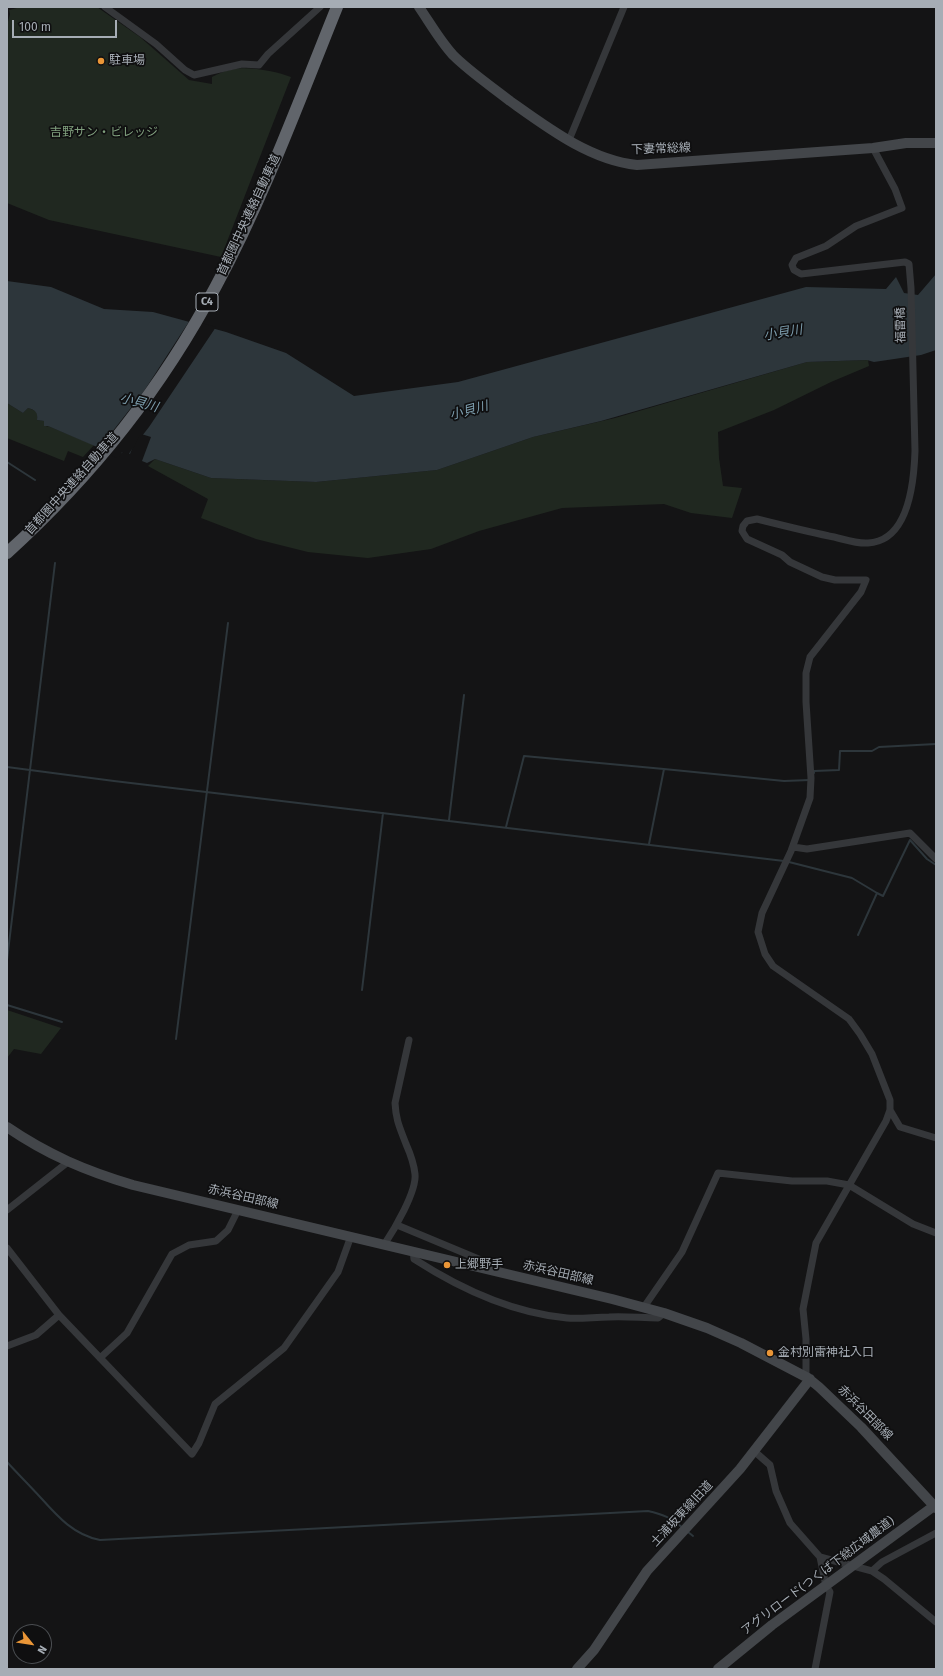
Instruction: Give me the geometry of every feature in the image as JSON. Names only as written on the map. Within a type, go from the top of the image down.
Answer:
[{"type":"highway","name":"首都圏中央連絡自動車道","points":[[7,553],[58,503],[95,463],[158,380],[189,334],[216,287],[263,189],[338,7]]},
{"type":"main road","name":"下妻常総線","points":[[420,7],[452,54],[491,86],[551,130],[569,140],[626,164],[637,165],[873,148],[906,143],[936,143]]},
{"type":"main road","name":"赤浜谷田部線","points":[[7,1127],[42,1149],[68,1162],[101,1175],[133,1185],[644,1307],[707,1328],[741,1343],[808,1378],[861,1427],[935,1507]]},
{"type":"main road","name":"土浦坂東線旧道","points":[[577,1669],[594,1650],[647,1571],[729,1482],[808,1378]]},
{"type":"main road","name":"アグリロード(つくば下総広域農道)","points":[[718,1669],[772,1625],[935,1507]]},
{"type":"street","points":[[105,7],[156,44],[185,70],[194,75],[242,64],[259,65],[268,54],[320,7]]},
{"type":"street","points":[[569,140],[624,7]]},
{"type":"street","name":"福雷橋","points":[[793,847],[810,798],[811,778],[806,702],[807,664],[810,657],[862,592],[866,580],[835,580],[822,577],[790,562],[782,555],[747,539],[744,535],[743,526],[747,521],[757,519],[833,537],[868,543],[881,540],[890,534],[906,510],[914,478],[915,451],[912,288],[909,264],[905,262],[801,274],[794,270],[792,265],[796,258],[826,246],[856,226],[902,208],[895,189],[873,148]]},
{"type":"street","points":[[808,1378],[803,1308],[816,1243],[886,1121],[890,1110],[890,1100],[872,1054],[849,1020],[773,966],[765,954],[758,932],[762,913],[793,847],[807,849],[910,833],[936,859]]},
{"type":"street","points":[[384,1244],[397,1225],[412,1190],[415,1175],[406,1144],[398,1126],[395,1103],[409,1040]]},
{"type":"street","points":[[890,1110],[900,1128],[936,1138]]},
{"type":"street","points":[[7,1210],[68,1162]]},
{"type":"street","points":[[644,1307],[682,1252],[718,1173],[792,1181],[827,1181],[849,1185],[913,1224],[936,1233]]},
{"type":"street","points":[[100,1358],[127,1334],[172,1254],[189,1245],[216,1241],[228,1230],[238,1210]]},
{"type":"street","points":[[397,1225],[481,1260],[488,1270]]},
{"type":"street","points":[[7,1248],[59,1314],[192,1454],[200,1443],[215,1404],[284,1348],[338,1272],[351,1236]]},
{"type":"street","points":[[413,1251],[414,1259],[437,1274],[505,1304],[530,1311],[567,1318],[658,1318],[664,1313]]},
{"type":"street","points":[[7,1346],[36,1335],[59,1314]]},
{"type":"street","points":[[754,1451],[770,1465],[776,1491],[790,1523],[820,1557],[826,1586],[830,1592],[829,1606],[815,1669]]},
{"type":"street","points":[[872,1571],[882,1562],[936,1533]]},
{"type":"street","points":[[820,1557],[872,1571],[884,1578],[936,1622]]},
{"type":"green space","name":"吉野サン・ビレッジ","points":[[21,7],[97,7],[140,37],[189,80],[212,84],[212,77],[228,70],[244,68],[269,71],[291,77],[221,257],[49,220],[7,203],[7,25],[10,14],[9,10]]},
{"type":"green space","points":[[868,360],[869,366],[831,382],[774,410],[718,432],[719,458],[723,486],[742,488],[732,518],[691,513],[664,504],[562,508],[479,531],[431,549],[368,558],[308,552],[256,539],[201,518],[208,499],[148,466],[155,459],[211,478],[316,482],[437,470],[533,437],[615,418],[807,362]]},
{"type":"green space","points":[[7,403],[23,413],[28,408],[36,411],[37,420],[44,421],[47,427],[48,426],[94,445],[83,457],[68,451],[64,461],[7,438]]},
{"type":"green space","points":[[7,1010],[61,1028],[41,1054],[14,1049],[7,1058]]},
{"type":"water","name":"小貝川","points":[[936,274],[936,350],[921,355],[874,362],[867,360],[807,362],[601,421],[533,437],[437,470],[316,482],[211,478],[155,459],[147,463],[142,461],[151,437],[138,433],[130,454],[124,451],[118,456],[48,426],[44,426],[44,421],[37,420],[36,412],[28,408],[23,413],[7,403],[7,281],[51,287],[104,309],[153,312],[226,332],[286,353],[354,396],[458,382],[806,287],[886,289],[896,277],[904,293],[918,295]]},
{"type":"pier","points":[[190,320],[216,327],[149,427],[142,436],[140,435],[128,455],[122,452],[119,458],[117,458],[98,450],[144,391]]},
{"type":"waterway","points":[[7,462],[35,480]]},
{"type":"waterway","points":[[7,960],[55,563]]},
{"type":"waterway","points":[[176,1039],[228,623]]},
{"type":"waterway","points":[[449,820],[464,695]]},
{"type":"waterway","points":[[814,773],[814,771],[839,770],[840,751],[872,751],[879,747],[936,744]]},
{"type":"waterway","points":[[506,827],[524,756],[664,769]]},
{"type":"waterway","points":[[7,767],[784,861]]},
{"type":"waterway","points":[[649,844],[664,769],[784,781],[810,780]]},
{"type":"waterway","points":[[362,990],[383,813]]},
{"type":"waterway","points":[[877,893],[883,896],[910,840],[927,859],[936,865]]},
{"type":"waterway","points":[[789,862],[852,878],[877,893],[858,935]]},
{"type":"waterway","points":[[7,1005],[62,1022]]},
{"type":"waterway","points":[[7,1462],[54,1512],[74,1530],[91,1538],[100,1540],[648,1511],[667,1517],[683,1528]]},
{"type":"waterway","points":[[688,1532],[693,1536]]},
{"type":"place","name":"駐車場","points":[[101,61]]},
{"type":"place","name":"上郷野手","points":[[447,1265]]},
{"type":"place","name":"金村別雷神社入口","points":[[770,1353]]}]
